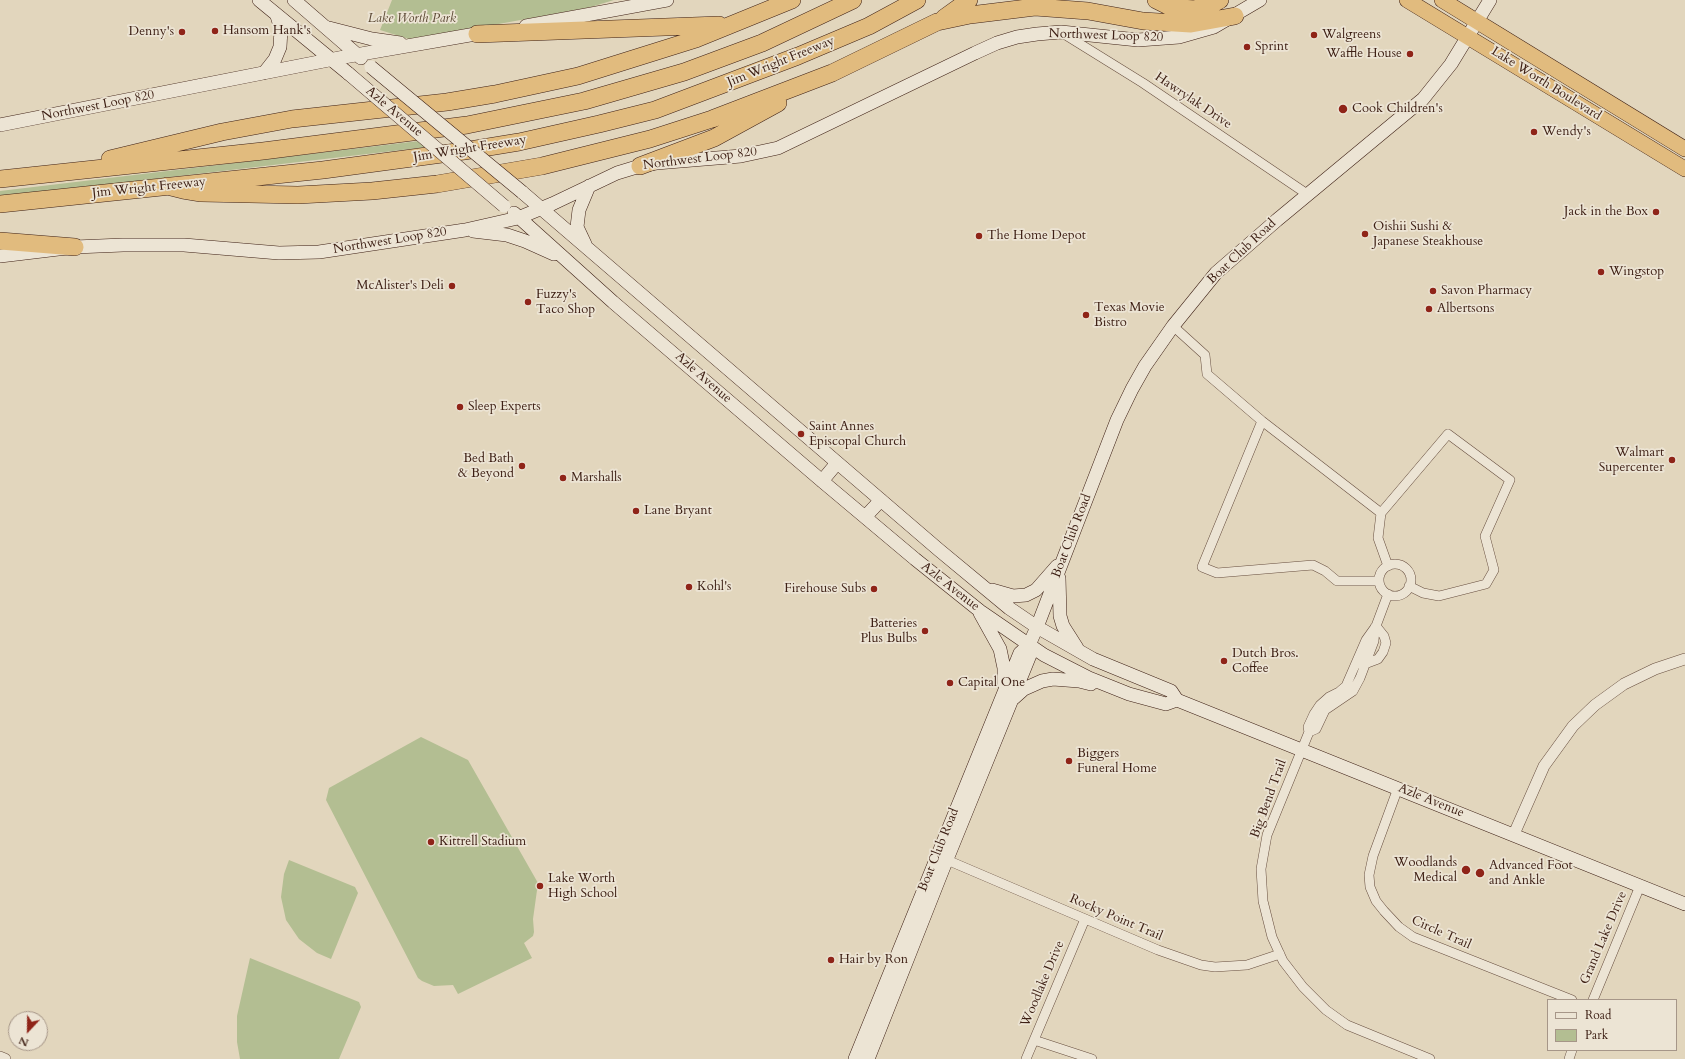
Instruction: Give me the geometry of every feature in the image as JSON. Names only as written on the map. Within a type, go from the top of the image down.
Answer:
[{"type":"highway","points":[[88,170],[108,159],[222,132],[292,119],[447,102],[495,94],[570,78],[666,50],[736,24],[792,0]]},
{"type":"highway","name":"Jim Wright Freeway","points":[[0,179],[263,151],[466,125],[584,101],[691,70],[762,43],[854,0]]},
{"type":"highway","name":"Jim Wright Freeway","points":[[0,204],[323,170],[464,151],[518,142],[599,124],[655,110],[798,56],[869,26],[917,0]]},
{"type":"highway","points":[[640,166],[698,145],[732,129],[832,73],[937,22],[970,0]]},
{"type":"highway","points":[[1156,0],[1168,6],[1194,9],[1211,5],[1220,0]]},
{"type":"highway","name":"Lake Worth Boulevard","points":[[1407,0],[1685,169]]},
{"type":"highway","name":"Lake Worth Boulevard","points":[[1442,0],[1685,149]]},
{"type":"highway","points":[[937,22],[970,14],[1035,7],[1088,11],[1143,21],[1191,24],[1235,16]]},
{"type":"highway","points":[[477,34],[736,24]]},
{"type":"highway","points":[[167,186],[201,193],[298,195],[372,191],[437,184],[542,166],[650,140],[712,119],[832,73]]},
{"type":"highway","points":[[0,241],[75,247]]},
{"type":"main road","name":"Azle Avenue","points":[[259,0],[349,74],[565,258],[613,302],[822,481],[926,569],[980,611],[1029,645],[1060,664],[1130,694],[1166,704],[1177,700]]},
{"type":"main road","name":"Azle Avenue","points":[[294,0],[542,209],[837,463],[983,586],[1037,627],[1113,668],[1171,691],[1177,700],[1514,834],[1685,904]]},
{"type":"main road","name":"Northwest Loop 820","points":[[0,125],[357,54],[668,0]]},
{"type":"main road","name":"Northwest Loop 820","points":[[0,256],[75,247],[123,245],[184,245],[279,253],[319,252],[465,230],[518,218],[542,209],[617,173],[640,166],[656,163],[741,156],[769,150],[796,139],[992,46],[1026,35],[1061,32],[1138,40],[1159,40],[1196,34],[1214,27],[1260,0]]},
{"type":"main road","name":"Boat Club Road","points":[[855,1059],[1008,695],[1030,655],[1029,645],[1062,561],[1123,407],[1144,366],[1173,326],[1216,273],[1307,194],[1423,99],[1451,64],[1490,0]]},
{"type":"main road","points":[[264,73],[275,59],[280,47],[281,29],[277,16]]},
{"type":"main road","points":[[324,26],[372,40],[414,45]]},
{"type":"main road","points":[[586,248],[577,227],[579,210],[589,186]]},
{"type":"main road","points":[[465,230],[507,235],[565,258]]},
{"type":"main road","points":[[822,481],[837,463]]},
{"type":"main road","points":[[865,517],[881,500]]},
{"type":"main road","name":"Azle Avenue","points":[[983,586],[1000,593],[1013,596],[1026,595],[1036,590],[1062,561]]},
{"type":"main road","points":[[1062,561],[1059,577],[1060,616],[1063,626],[1079,651]]},
{"type":"main road","points":[[980,611],[1000,649],[1003,658],[1008,695],[1037,682],[1053,679],[1079,681],[1130,694]]},
{"type":"main road","name":"Boat Club Road","points":[[868,1059],[947,860],[1008,695]]},
{"type":"street","name":"Hawrylak Drive","points":[[1061,32],[1143,83],[1307,194]]},
{"type":"street","points":[[1173,326],[1205,355],[1207,374],[1262,421],[1381,513]]},
{"type":"street","points":[[1262,421],[1202,567],[1217,573],[1313,565],[1325,570],[1337,581],[1379,581]]},
{"type":"street","points":[[1388,566],[1378,538],[1381,513],[1448,434],[1510,480],[1485,536],[1494,570],[1486,584],[1439,596],[1423,593],[1409,586]]},
{"type":"street","points":[[1395,564],[1405,568],[1410,576],[1409,586],[1402,594],[1388,594],[1383,590],[1379,581],[1382,571],[1388,566],[1395,564]]},
{"type":"street","points":[[1361,665],[1366,640],[1376,626],[1388,594]]},
{"type":"street","points":[[1361,665],[1378,659],[1383,652],[1386,644],[1384,636],[1376,626]]},
{"type":"street","points":[[1514,834],[1544,766],[1573,726],[1595,705],[1624,684],[1655,669],[1685,659]]},
{"type":"street","name":"Big Bend Trail","points":[[1361,665],[1346,686],[1314,714],[1308,727],[1309,732],[1267,835],[1261,869],[1263,901],[1272,937],[1283,961],[1303,987],[1326,1010],[1347,1025],[1430,1059]]},
{"type":"street","name":"Circle Trail","points":[[1398,788],[1373,856],[1369,875],[1370,887],[1376,901],[1384,911],[1399,927],[1413,937],[1569,999]]},
{"type":"street","name":"Rocky Point Trail","points":[[947,860],[1158,950],[1201,965],[1215,967],[1247,965],[1280,954]]},
{"type":"street","name":"Grand Lake Drive","points":[[1593,999],[1640,886]]},
{"type":"street","name":"Woodlake Drive","points":[[1026,1059],[1085,919]]},
{"type":"street","points":[[1034,1040],[1092,1059]]},
{"type":"street","points":[[0,1057],[5,1059]]},
{"type":"green space","name":"Lake Worth Park","points":[[392,0],[614,0],[591,7],[412,40],[380,30]]},
{"type":"green space","points":[[419,141],[427,147],[0,197],[0,191]]},
{"type":"green space","name":"Kittrell Stadium","points":[[421,737],[468,760],[538,883],[533,919],[534,932],[533,936],[524,943],[532,958],[458,994],[453,985],[434,986],[418,978],[326,800],[329,788]]},
{"type":"green space","points":[[289,860],[355,887],[358,893],[331,959],[317,953],[299,939],[286,920],[281,897],[284,874]]},
{"type":"green space","points":[[250,958],[359,1002],[361,1007],[339,1059],[240,1059],[237,1042],[237,1016]]},
{"type":"place","name":"Hansom Hank's","points":[[215,31]]},
{"type":"place","name":"Denny's","points":[[182,32]]},
{"type":"place","name":"Walgreens","points":[[1314,35]]},
{"type":"place","name":"Sprint","points":[[1247,47]]},
{"type":"place","name":"Waffle House","points":[[1410,54]]},
{"type":"place","name":"Cook Children's","points":[[1343,109]]},
{"type":"place","name":"Wendy's","points":[[1534,132]]},
{"type":"place","name":"Jack in the Box","points":[[1656,212]]},
{"type":"place","name":"Oishii Sushi & Japanese Steakhouse","points":[[1365,234]]},
{"type":"place","name":"The Home Depot","points":[[979,236]]},
{"type":"place","name":"Wingstop","points":[[1601,272]]},
{"type":"place","name":"McAlister's Deli","points":[[452,286]]},
{"type":"place","name":"Savon Pharmacy","points":[[1433,291]]},
{"type":"place","name":"Fuzzy's Taco Shop","points":[[528,302]]},
{"type":"place","name":"Albertsons","points":[[1429,309]]},
{"type":"place","name":"Texas Movie Bistro","points":[[1086,315]]},
{"type":"place","name":"Sleep Experts","points":[[460,407]]},
{"type":"place","name":"Saint Annes Episcopal Church","points":[[801,434]]},
{"type":"place","name":"Walmart Supercenter","points":[[1672,460]]},
{"type":"place","name":"Bed Bath & Beyond","points":[[522,466]]},
{"type":"place","name":"Marshalls","points":[[563,478]]},
{"type":"place","name":"Lane Bryant","points":[[636,511]]},
{"type":"place","name":"Kohl's","points":[[689,587]]},
{"type":"place","name":"Firehouse Subs","points":[[874,589]]},
{"type":"place","name":"Batteries Plus Bulbs","points":[[925,631]]},
{"type":"place","name":"Dutch Bros. Coffee","points":[[1224,661]]},
{"type":"place","name":"Capital One","points":[[950,683]]},
{"type":"place","name":"Biggers Funeral Home","points":[[1069,761]]},
{"type":"place","name":"Kittrell Stadium","points":[[431,842]]},
{"type":"place","name":"Woodlands Medical","points":[[1466,870]]},
{"type":"place","name":"Advanced Foot and Ankle","points":[[1480,873]]},
{"type":"place","name":"Lake Worth High School","points":[[540,886]]},
{"type":"place","name":"Hair by Ron","points":[[831,960]]}]
